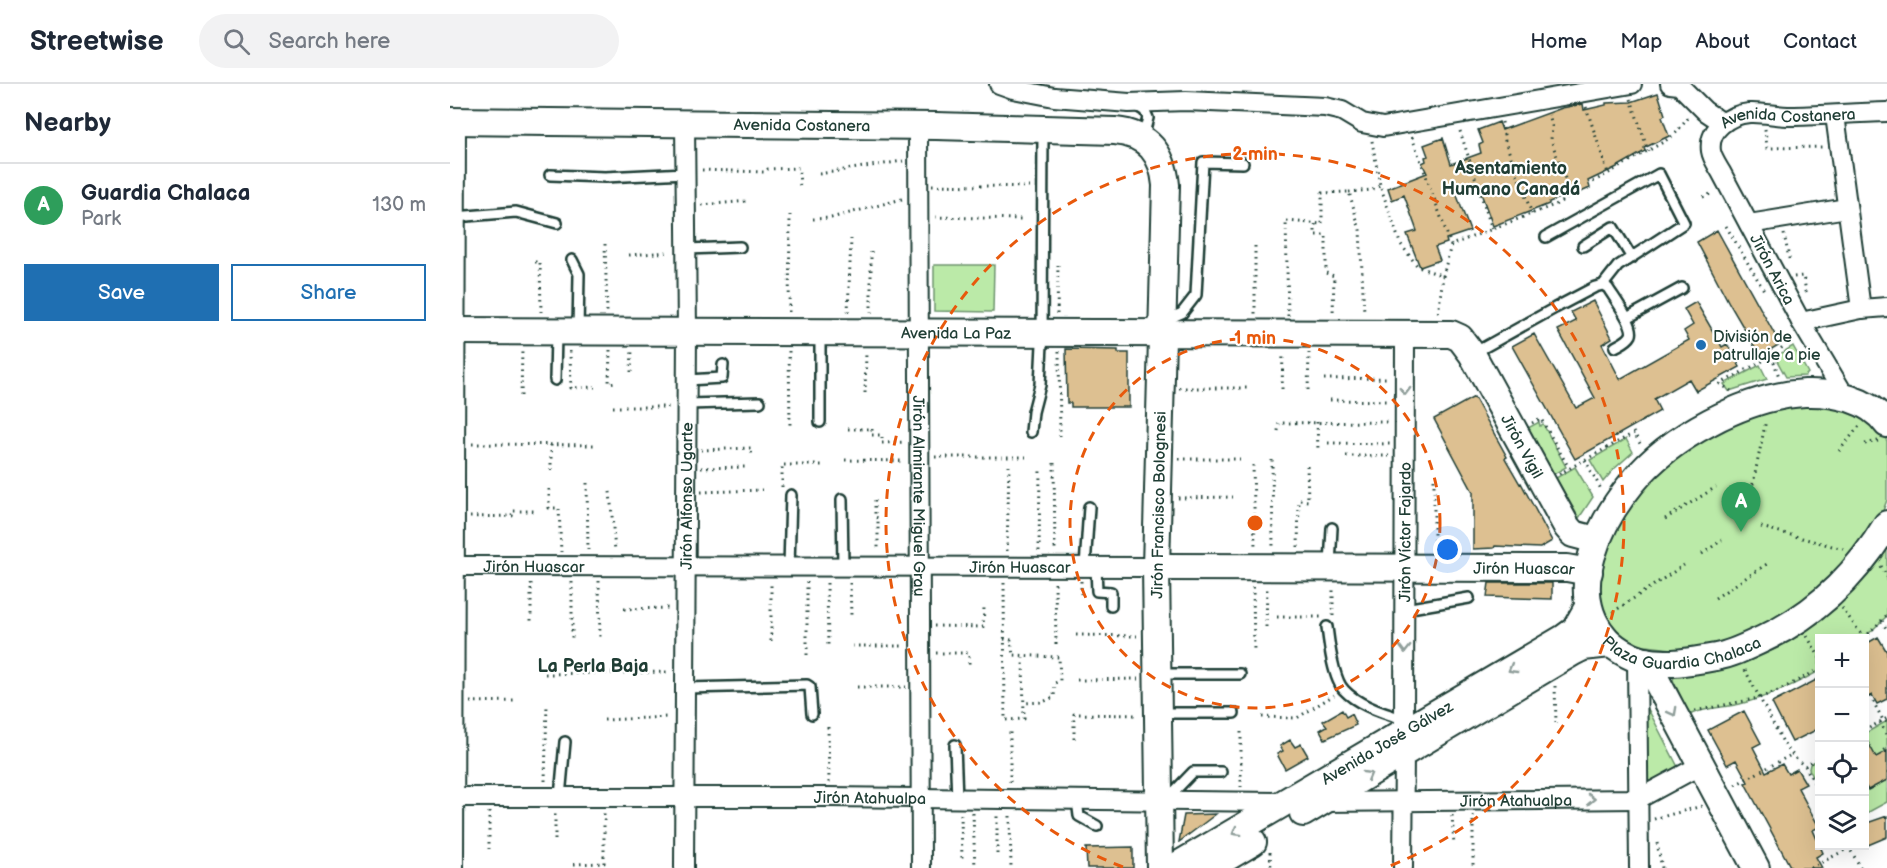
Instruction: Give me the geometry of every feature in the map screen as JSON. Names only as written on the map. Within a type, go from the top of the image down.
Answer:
[{"type":"main road","name":"Avenida Costanera","points":[[453,121],[1043,129],[1124,132],[1146,142]]},
{"type":"main road","name":"Jirón Francisco Bolognesi","points":[[1146,142],[1161,160],[1166,186],[1156,567],[1148,677],[1149,714],[1162,801],[1160,868]]},
{"type":"main road","name":"Avenida La Paz","points":[[453,331],[919,332],[1161,328],[1285,337],[1405,333],[1451,334],[1466,346]]},
{"type":"main road","name":"Jirón Vigil","points":[[1466,346],[1567,527],[1573,534],[1596,540]]},
{"type":"main road","name":"Plaza Guardia Chalaca","points":[[1881,425],[1865,406],[1845,396],[1818,393],[1794,394],[1771,398],[1742,408],[1683,439],[1640,473],[1620,499],[1596,540],[1588,572],[1591,615],[1610,645],[1641,660],[1667,663],[1721,656],[1745,648],[1799,620],[1829,597],[1867,555],[1887,524]]},
{"type":"main road","name":"Jirón Huascar","points":[[1156,567],[1567,568],[1588,572]]},
{"type":"main road","name":"Avenida José Gálvez","points":[[1173,868],[1404,735],[1564,638],[1591,615]]},
{"type":"main road","name":"Avenida José Gálvez","points":[[1209,868],[1323,802],[1404,735],[1555,663],[1583,647],[1610,645]]},
{"type":"main road","points":[[1641,660],[1756,868]]},
{"type":"street","points":[[999,84],[1054,97],[1130,103],[1186,101],[1325,107],[1342,111],[1362,123],[1383,127],[1632,84]]},
{"type":"street","name":"Avenida Costanera","points":[[1670,84],[1679,85],[1705,111],[1723,123],[1735,116],[1749,113],[1788,116],[1887,112]]},
{"type":"street","points":[[1835,115],[1862,309]]},
{"type":"street","points":[[453,121],[455,517],[452,566],[455,702],[452,797],[454,868]]},
{"type":"street","name":"Jirón Alfonso Ugarte","points":[[684,868],[687,406],[685,123]]},
{"type":"street","name":"Jirón Arica","points":[[1723,123],[1714,131],[1711,153],[1749,224],[1806,321],[1845,396]]},
{"type":"street","name":"Jirón Almirante Miguel Grau","points":[[918,126],[921,868]]},
{"type":"street","points":[[1749,224],[1847,208]]},
{"type":"street","points":[[1806,321],[1862,309],[1887,307]]},
{"type":"street","name":"Jirón Víctor Fajardo","points":[[1403,868],[1406,567],[1405,333]]},
{"type":"street","name":"Jirón Huascar","points":[[452,566],[1156,567]]},
{"type":"street","points":[[1639,868],[1641,660]]},
{"type":"street","name":"Jirón Atahualpa","points":[[1323,802],[1638,799],[1701,765]]},
{"type":"street","name":"Jirón Atahualpa","points":[[452,797],[829,797],[1289,802]]},
{"type":"lane","points":[[1130,103],[1145,111],[1148,118],[1146,142]]},
{"type":"lane","points":[[1031,432],[1033,412],[1052,331],[1042,187],[1043,129]]},
{"type":"lane","points":[[1161,328],[1182,313],[1196,295],[1203,162],[1243,163]]},
{"type":"lane","points":[[550,175],[605,177],[686,171]]},
{"type":"lane","points":[[1466,346],[1603,285],[1618,266],[1683,223],[1659,174],[1546,237]]},
{"type":"lane","points":[[455,217],[516,212],[557,223]]},
{"type":"lane","points":[[1583,246],[1613,227],[1632,258]]},
{"type":"lane","points":[[687,250],[740,248]]},
{"type":"lane","points":[[555,380],[561,331],[579,274],[572,260]]},
{"type":"lane","points":[[1603,285],[1608,288],[1631,326],[1631,335],[1615,347]]},
{"type":"lane","points":[[1627,318],[1682,288]]},
{"type":"lane","points":[[820,332],[820,423]]},
{"type":"lane","points":[[687,380],[722,378],[723,365]]},
{"type":"lane","points":[[687,406],[760,402]]},
{"type":"lane","points":[[780,566],[791,495]]},
{"type":"lane","points":[[840,566],[842,499]]},
{"type":"lane","points":[[1089,507],[1091,567],[1097,591],[1111,592],[1111,606]]},
{"type":"lane","points":[[1331,567],[1332,528]]},
{"type":"lane","points":[[1405,609],[1469,598]]},
{"type":"lane","points":[[1327,627],[1331,661],[1343,690],[1383,713],[1404,735]]},
{"type":"lane","points":[[1148,677],[1240,674]]},
{"type":"lane","points":[[685,680],[807,685],[810,687],[812,714]]},
{"type":"lane","points":[[1149,714],[1234,713]]},
{"type":"lane","points":[[553,797],[565,742]]},
{"type":"lane","points":[[954,746],[964,799]]},
{"type":"lane","points":[[1162,801],[1193,772],[1221,772]]},
{"type":"lane","points":[[1077,800],[1079,816],[1097,826]]},
{"type":"path","points":[[1627,85],[1648,151]]},
{"type":"path","points":[[1581,93],[1608,173]]},
{"type":"path","points":[[1451,245],[1532,214],[1571,195],[1551,140],[1552,126],[1544,99]]},
{"type":"path","points":[[1497,107],[1506,136],[1505,141],[1532,214]]},
{"type":"path","points":[[1593,182],[1675,134],[1692,113]]},
{"type":"path","points":[[1457,114],[1461,139],[1492,229]]},
{"type":"path","points":[[1764,114],[1767,148],[1839,146]]},
{"type":"path","points":[[1409,123],[1415,149],[1451,245],[1443,276],[1437,320]]},
{"type":"path","points":[[1373,126],[1371,145],[1380,184],[1401,243],[1418,267],[1443,276]]},
{"type":"path","points":[[819,174],[918,159]]},
{"type":"path","points":[[686,171],[764,172],[768,169],[799,168],[800,188]]},
{"type":"path","points":[[1282,389],[1286,221],[1322,224],[1322,193],[1372,190],[1380,184]]},
{"type":"path","points":[[813,219],[831,218],[918,190],[1042,187]]},
{"type":"path","points":[[1348,192],[1360,230],[1364,318]]},
{"type":"path","points":[[686,206],[748,201]]},
{"type":"path","points":[[789,316],[790,215]]},
{"type":"path","points":[[918,217],[1023,219]]},
{"type":"path","points":[[1780,218],[1791,267]]},
{"type":"path","points":[[1315,224],[1315,235],[1326,235],[1326,273],[1334,276],[1333,316]]},
{"type":"path","points":[[848,315],[851,239]]},
{"type":"path","points":[[605,244],[608,316]]},
{"type":"path","points":[[1255,246],[1256,314]]},
{"type":"path","points":[[629,255],[687,250]]},
{"type":"path","points":[[870,315],[871,252]]},
{"type":"path","points":[[535,262],[540,262],[561,331],[571,388],[595,387]]},
{"type":"path","points":[[1058,265],[1052,331],[1060,436]]},
{"type":"path","points":[[1792,277],[1803,276],[1806,321]]},
{"type":"path","points":[[1727,398],[1735,394],[1720,384],[1772,356],[1792,339]]},
{"type":"path","points":[[610,342],[609,383],[616,382]]},
{"type":"path","points":[[631,372],[633,342]]},
{"type":"path","points":[[521,396],[522,343]]},
{"type":"path","points":[[789,343],[790,427]]},
{"type":"path","points":[[865,393],[866,345]]},
{"type":"path","points":[[1308,390],[1309,351]]},
{"type":"path","points":[[1748,508],[1771,398],[1770,383],[1781,382],[1772,356]]},
{"type":"path","points":[[1324,379],[1405,378]]},
{"type":"path","points":[[1175,388],[1249,388]]},
{"type":"path","points":[[1330,400],[1405,401]]},
{"type":"path","points":[[613,407],[687,406]]},
{"type":"path","points":[[1541,419],[1569,468]]},
{"type":"path","points":[[1317,422],[1318,450]]},
{"type":"path","points":[[1278,431],[1279,423],[1406,422]]},
{"type":"path","points":[[1865,444],[1881,425]]},
{"type":"path","points":[[1839,451],[1881,425]]},
{"type":"path","points":[[848,429],[872,429],[872,435],[882,435],[882,443],[919,454]]},
{"type":"path","points":[[1553,477],[1634,433],[1643,448]]},
{"type":"path","points":[[1328,443],[1405,450]]},
{"type":"path","points":[[455,444],[596,445]]},
{"type":"path","points":[[551,445],[551,470]]},
{"type":"path","points":[[686,459],[751,448],[752,457]]},
{"type":"path","points":[[1346,456],[1405,450]]},
{"type":"path","points":[[845,460],[919,454],[1026,458]]},
{"type":"path","points":[[686,459],[747,467]]},
{"type":"path","points":[[1176,459],[1240,459]]},
{"type":"path","points":[[1272,460],[1279,567]]},
{"type":"path","points":[[1585,460],[1602,491],[1607,484]]},
{"type":"path","points":[[1047,567],[1054,463]]},
{"type":"path","points":[[1008,466],[1004,639],[1005,720],[1024,719],[1023,655]]},
{"type":"path","points":[[1266,627],[1279,567],[1299,500],[1308,501],[1308,466]]},
{"type":"path","points":[[1040,469],[1047,567],[1056,644]]},
{"type":"path","points":[[1434,479],[1434,568]]},
{"type":"path","points":[[587,483],[587,566],[600,639]]},
{"type":"path","points":[[1665,519],[1716,487]]},
{"type":"path","points":[[549,489],[549,508],[560,508],[587,566]]},
{"type":"path","points":[[686,492],[762,490]]},
{"type":"path","points":[[572,641],[587,566],[610,492]]},
{"type":"path","points":[[1176,498],[1233,497]]},
{"type":"path","points":[[875,500],[875,517],[878,518],[878,567]]},
{"type":"path","points":[[455,517],[512,516],[513,511],[535,511]]},
{"type":"path","points":[[1761,527],[1867,555],[1879,562],[1887,577]]},
{"type":"path","points":[[1702,554],[1722,540]]},
{"type":"path","points":[[1715,598],[1767,564]]},
{"type":"path","points":[[1591,615],[1684,565]]},
{"type":"path","points":[[531,566],[531,622]]},
{"type":"path","points":[[771,641],[780,566]]},
{"type":"path","points":[[840,566],[851,615]]},
{"type":"path","points":[[828,646],[840,566]]},
{"type":"path","points":[[807,567],[807,655]]},
{"type":"path","points":[[1327,627],[1333,622],[1331,567]]},
{"type":"path","points":[[1840,606],[1861,634]]},
{"type":"path","points":[[920,626],[983,627],[984,608]]},
{"type":"path","points":[[624,609],[686,609]]},
{"type":"path","points":[[1868,634],[1887,615]]},
{"type":"path","points":[[1277,617],[1333,617]]},
{"type":"path","points":[[1799,620],[1815,648]]},
{"type":"path","points":[[1881,621],[1887,630]]},
{"type":"path","points":[[1076,635],[1137,636]]},
{"type":"path","points":[[1004,639],[1011,640],[1013,655],[1059,657],[1060,681],[1055,683],[1054,697],[1043,702],[1023,702]]},
{"type":"path","points":[[852,646],[969,653],[969,665]]},
{"type":"path","points":[[1555,663],[1556,723]]},
{"type":"path","points":[[1742,664],[1791,755],[1805,766],[1815,784]]},
{"type":"path","points":[[1689,713],[1699,709],[1737,704],[1759,698],[1785,688],[1815,672]]},
{"type":"path","points":[[545,674],[685,680]]},
{"type":"path","points":[[1077,680],[1148,677]]},
{"type":"path","points":[[857,687],[920,687]]},
{"type":"path","points":[[1262,717],[1297,718],[1343,690]]},
{"type":"path","points":[[1870,696],[1884,721],[1887,736]]},
{"type":"path","points":[[455,702],[514,701]]},
{"type":"path","points":[[547,704],[555,840]]},
{"type":"path","points":[[1074,739],[1074,714],[1149,714]]},
{"type":"path","points":[[604,720],[685,717]]},
{"type":"path","points":[[1869,728],[1884,721]]},
{"type":"path","points":[[828,727],[829,797]]},
{"type":"path","points":[[996,854],[1004,800],[1010,730]]},
{"type":"path","points":[[1241,732],[1242,801]]},
{"type":"path","points":[[1730,787],[1791,755]]},
{"type":"path","points":[[1805,766],[1815,760]]},
{"type":"path","points":[[489,797],[489,849]]},
{"type":"path","points":[[574,864],[604,863],[604,797]]},
{"type":"path","points":[[962,860],[964,799]]},
{"type":"path","points":[[964,799],[975,868]]},
{"type":"path","points":[[1004,800],[1011,868]]},
{"type":"path","points":[[1452,801],[1454,844]]},
{"type":"path","points":[[1473,801],[1473,867]]},
{"type":"path","points":[[1652,825],[1652,820],[1707,805]]},
{"type":"path","points":[[1652,846],[1653,836],[1662,868]]},
{"type":"path","points":[[1811,868],[1844,850]]},
{"type":"path","points":[[1851,850],[1861,868]]},
{"type":"green space","points":[[934,265],[994,265],[993,312],[934,311]]},
{"type":"green space","points":[[1793,346],[1808,373],[1805,376],[1786,377],[1775,357]]},
{"type":"green space","points":[[1760,365],[1767,379],[1729,391],[1724,384]]},
{"type":"green space","points":[[1809,404],[1833,405],[1856,412],[1879,428],[1887,441],[1887,500],[1881,516],[1860,550],[1800,606],[1743,638],[1710,647],[1672,649],[1638,645],[1614,633],[1604,621],[1597,576],[1620,516],[1665,464],[1704,439],[1743,418],[1779,408]]},
{"type":"green space","points":[[1539,422],[1540,426],[1543,424],[1566,467],[1554,474],[1528,428]]},
{"type":"green space","points":[[1626,439],[1633,452],[1603,482],[1590,460]]},
{"type":"green space","points":[[1575,467],[1593,497],[1579,518],[1556,478]]},
{"type":"green space","points":[[1887,548],[1887,616],[1868,634],[1815,634],[1815,673],[1761,698],[1701,710],[1689,715],[1673,680],[1675,674],[1735,665],[1765,654],[1824,617],[1842,602]]},
{"type":"green space","points":[[1646,705],[1678,767],[1646,786]]},
{"type":"green space","points":[[1887,721],[1887,802],[1869,812],[1869,742],[1869,731]]},
{"type":"green space","points":[[1815,761],[1815,780],[1809,769],[1810,764]]},
{"type":"building","points":[[1658,93],[1665,115],[1662,117],[1669,136],[1644,148],[1645,151],[1617,167],[1588,181],[1590,188],[1549,202],[1549,204],[1493,226],[1478,185],[1456,193],[1470,231],[1446,239],[1447,243],[1435,247],[1440,260],[1420,267],[1407,234],[1417,231],[1404,195],[1392,200],[1388,188],[1427,173],[1422,163],[1428,156],[1424,145],[1443,138],[1451,164],[1481,153],[1479,145],[1483,143],[1478,130],[1499,122],[1502,130],[1562,108],[1583,104],[1584,110],[1606,105],[1606,103],[1631,102]]},
{"type":"building","points":[[1717,230],[1780,344],[1760,356],[1697,242]]},
{"type":"building","name":"División de patrullaje a pie","points":[[1593,301],[1612,338],[1602,344],[1620,379],[1689,340],[1684,331],[1693,325],[1684,309],[1696,302],[1722,347],[1727,344],[1740,367],[1696,391],[1689,379],[1654,399],[1660,411],[1575,459],[1512,346],[1534,334],[1576,408],[1595,398],[1558,330],[1576,321],[1571,312]]},
{"type":"building","points":[[1066,349],[1118,350],[1118,353],[1129,353],[1129,407],[1071,407],[1071,403],[1067,403]]},
{"type":"building","points":[[1474,397],[1552,541],[1540,548],[1495,546],[1494,548],[1473,549],[1473,492],[1434,419]]},
{"type":"building","points":[[1489,583],[1552,583],[1552,599],[1487,597]]},
{"type":"building","points":[[1878,637],[1887,652],[1887,699],[1877,704],[1872,695],[1869,696],[1869,642]]},
{"type":"building","points":[[1815,681],[1815,730],[1792,742],[1772,703]]},
{"type":"building","points":[[1342,710],[1346,717],[1351,714],[1356,725],[1325,739],[1320,730],[1327,726],[1323,721]]},
{"type":"building","points":[[1744,711],[1761,743],[1753,747],[1766,772],[1782,764],[1788,774],[1797,769],[1806,784],[1798,788],[1815,820],[1813,830],[1815,850],[1822,850],[1823,853],[1816,857],[1822,868],[1791,868],[1745,783],[1748,782],[1736,760],[1727,765],[1708,730]]},
{"type":"building","points":[[1290,740],[1295,747],[1301,744],[1308,756],[1285,769],[1277,754],[1283,751],[1280,746]]},
{"type":"building","points":[[1869,744],[1876,757],[1887,751],[1887,780],[1869,789]]},
{"type":"building","points":[[1216,814],[1179,842],[1184,815]]},
{"type":"building","points":[[1887,816],[1887,837],[1869,845],[1869,822]]},
{"type":"building","points":[[1133,847],[1133,868],[1087,868],[1086,848]]},
{"type":"place","name":"División de patrullaje a pie","points":[[1701,345]]},
{"type":"place","name":"Guardia Chalaca","points":[[1741,532]]},
{"type":"district","name":"Asentamiento Humano Canadá","points":[[1511,178]]},
{"type":"district","name":"La Perla Baja","points":[[593,666]]}]
